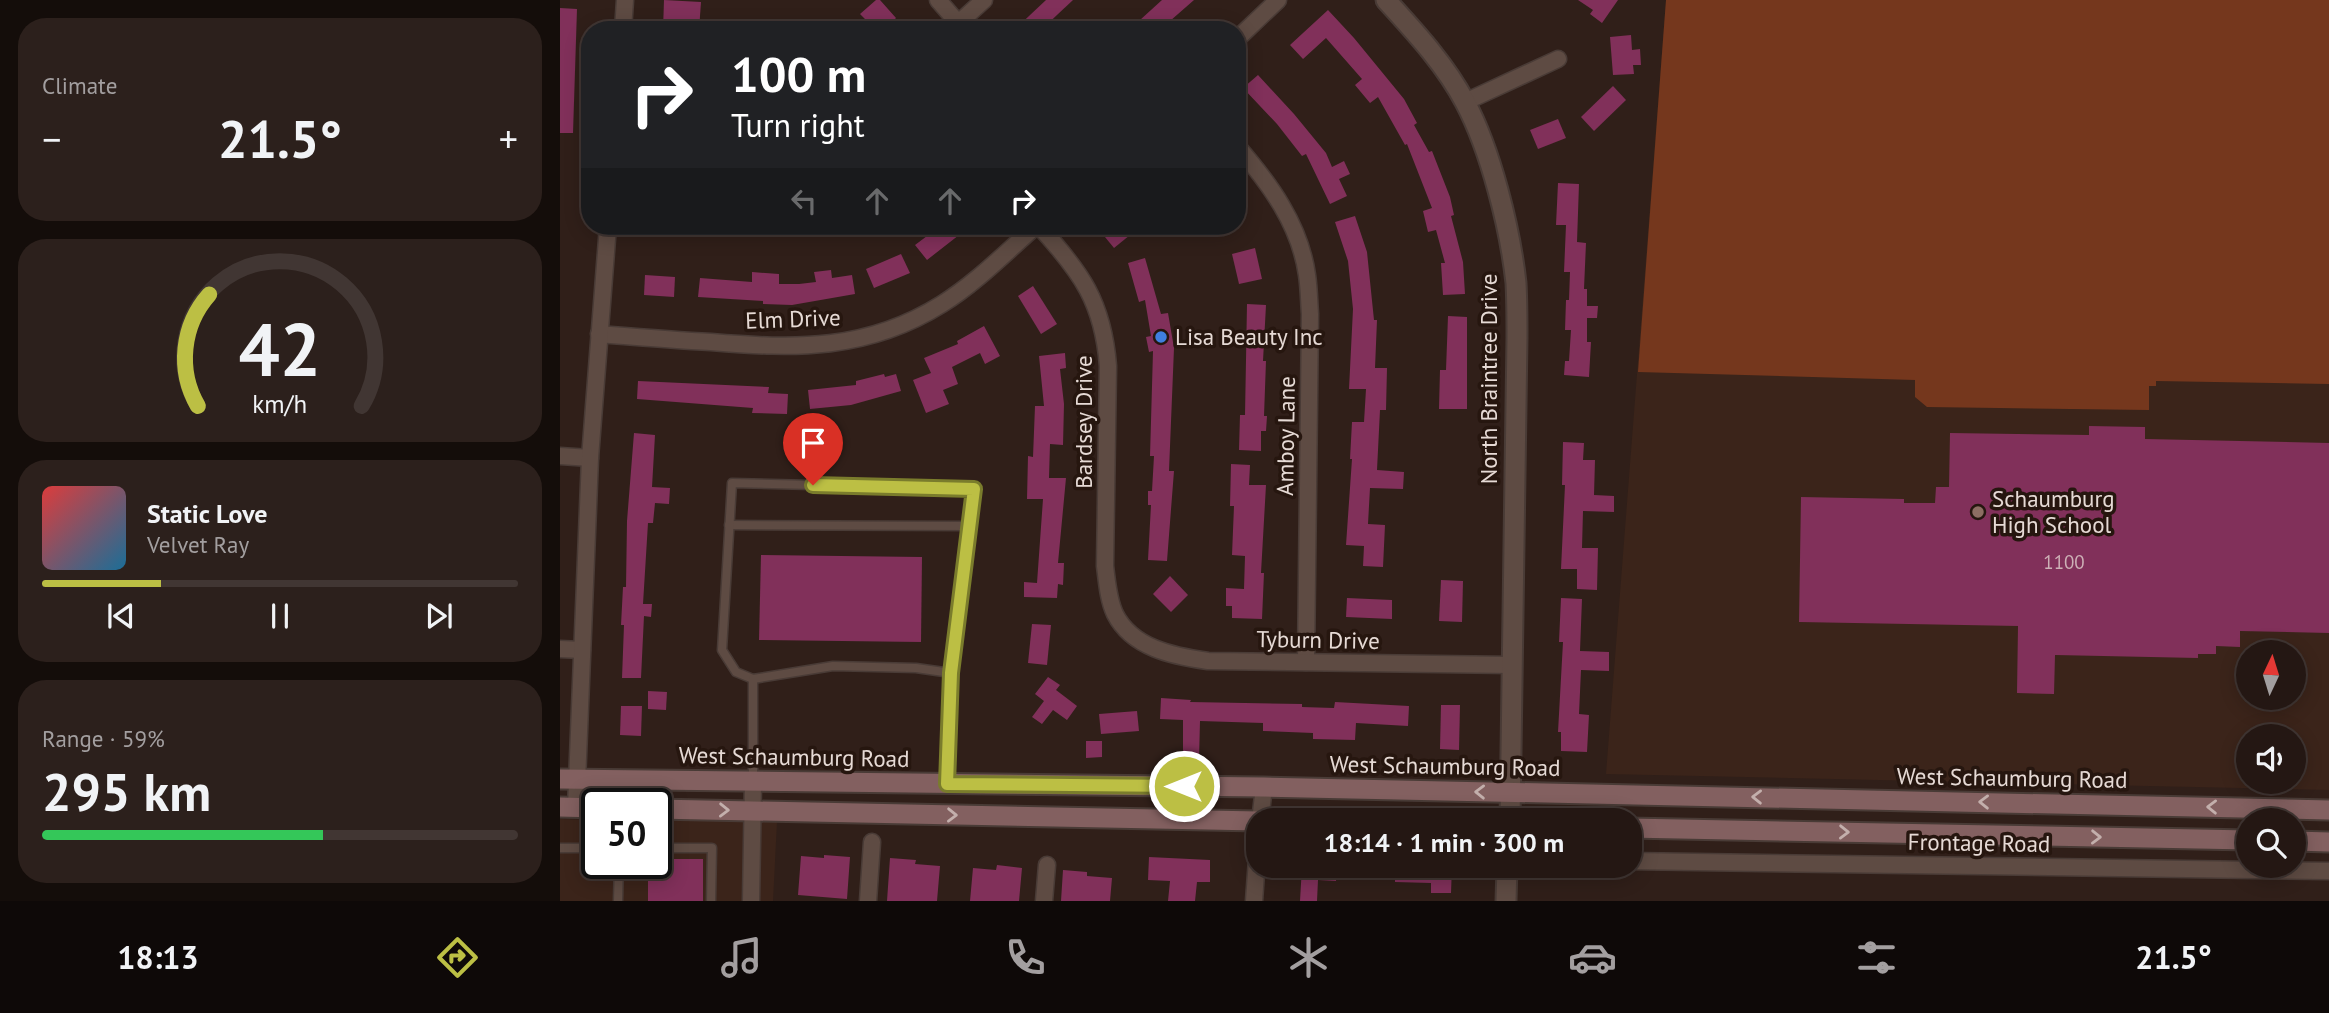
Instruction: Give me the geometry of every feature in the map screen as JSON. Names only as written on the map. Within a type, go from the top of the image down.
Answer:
[{"type":"main road","name":"West Schaumburg Road","points":[[568,779],[1264,787],[2329,810]]},
{"type":"main road","points":[[672,809],[1246,821]]},
{"type":"main road","points":[[1642,828],[2236,840]]},
{"type":"main road","points":[[2306,841],[2329,842]]},
{"type":"street","points":[[624,21],[625,0]]},
{"type":"street","points":[[938,0],[952,21]]},
{"type":"street","points":[[961,21],[984,0]]},
{"type":"street","points":[[1246,31],[1279,0]]},
{"type":"street","name":"North Braintree Drive","points":[[1386,0],[1422,39],[1465,102],[1483,144],[1496,188],[1509,238],[1516,283],[1511,808]]},
{"type":"street","points":[[1465,102],[1558,59]]},
{"type":"street","name":"Amboy Lane","points":[[1246,156],[1284,207],[1299,242],[1307,274],[1310,314],[1306,662]]},
{"type":"street","points":[[568,807],[568,779],[582,650],[590,458],[607,235]]},
{"type":"street","name":"Elm Drive","points":[[599,334],[778,347],[838,343],[868,337],[898,327],[945,303],[1026,235]]},
{"type":"street","name":"Bardsey Drive","points":[[1046,235],[1067,257],[1082,279],[1096,305],[1106,336],[1108,366],[1105,566],[1114,613],[1129,634]]},
{"type":"street","points":[[560,456],[590,458]]},
{"type":"street","name":"Tyburn Drive","points":[[1129,634],[1151,647],[1176,656],[1208,661],[1511,665]]},
{"type":"street","points":[[560,649],[582,650]]},
{"type":"street","points":[[751,901],[752,782]]},
{"type":"street","points":[[1261,808],[1264,787]]},
{"type":"street","points":[[868,901],[872,842]]},
{"type":"street","name":"Frontage Road","points":[[1642,861],[2329,871]]},
{"type":"street","points":[[1044,901],[1047,865]]},
{"type":"street","points":[[1254,901],[1256,878]]},
{"type":"street","points":[[1506,901],[1507,878]]},
{"type":"lane","points":[[947,784],[951,673],[974,489],[732,483],[722,650],[736,672],[753,679],[833,666],[916,668],[951,673]]},
{"type":"lane","points":[[729,525],[969,526]]},
{"type":"lane","points":[[752,782],[753,679]]},
{"type":"lane","points":[[623,778],[623,788]]},
{"type":"lane","points":[[560,848],[581,848]]},
{"type":"lane","points":[[672,848],[712,848],[710,901]]},
{"type":"lane","points":[[618,901],[619,879]]},
{"type":"shaded area","name":"Schaumburg High School","points":[[1666,0],[2329,0],[2329,790],[2306,789],[2306,724],[2236,724],[2236,788],[1606,774]]},
{"type":"shaded area","points":[[1666,0],[2329,0],[2329,384],[2156,381],[2156,386],[2149,386],[2149,410],[1927,407],[1915,397],[1915,380],[1638,372]]},
{"type":"shaded area","points":[[560,819],[581,820],[581,879],[672,879],[672,820],[777,822],[773,901],[560,901]]},
{"type":"building","points":[[664,0],[701,2],[700,21],[663,21]]},
{"type":"building","points":[[876,0],[880,0],[896,18],[893,21],[865,21],[860,14]]},
{"type":"building","points":[[1046,0],[1073,0],[1051,21],[1024,21]]},
{"type":"building","points":[[1162,0],[1194,0],[1170,21],[1140,20]]},
{"type":"building","points":[[1578,0],[1618,0],[1602,23],[1590,14],[1593,10]]},
{"type":"building","points":[[560,8],[577,9],[573,133],[560,133]]},
{"type":"building","points":[[1328,10],[1404,99],[1417,123],[1414,125],[1429,152],[1432,151],[1450,197],[1454,215],[1451,216],[1463,262],[1465,294],[1443,295],[1441,263],[1445,263],[1436,230],[1428,232],[1423,211],[1432,208],[1407,144],[1405,145],[1378,97],[1370,103],[1355,85],[1362,79],[1326,38],[1303,59],[1290,45]]},
{"type":"building","points":[[1631,35],[1632,50],[1640,49],[1641,65],[1633,65],[1634,74],[1613,75],[1610,37]]},
{"type":"building","points":[[1258,75],[1326,153],[1332,167],[1344,161],[1350,174],[1339,179],[1347,196],[1330,204],[1306,154],[1302,156],[1246,91],[1246,85]]},
{"type":"building","points":[[1613,86],[1626,100],[1594,131],[1581,117]]},
{"type":"building","points":[[1558,119],[1566,138],[1538,149],[1530,130]]},
{"type":"building","points":[[1558,183],[1579,184],[1577,242],[1586,243],[1584,289],[1587,289],[1587,306],[1598,306],[1597,318],[1587,318],[1587,342],[1591,342],[1589,377],[1564,375],[1565,361],[1569,361],[1571,330],[1565,330],[1570,272],[1564,272],[1566,225],[1556,225]]},
{"type":"building","points":[[1355,216],[1367,252],[1374,320],[1377,320],[1375,368],[1387,368],[1386,410],[1380,410],[1377,470],[1404,472],[1403,489],[1370,488],[1368,524],[1385,525],[1383,567],[1363,566],[1364,546],[1346,545],[1352,422],[1364,422],[1366,389],[1349,389],[1353,309],[1348,261],[1335,222]]},
{"type":"building","points":[[959,235],[927,260],[915,245],[927,236]]},
{"type":"building","points":[[1103,235],[1130,235],[1114,248]]},
{"type":"building","points":[[1255,248],[1262,279],[1239,284],[1232,254]]},
{"type":"building","points":[[901,254],[910,273],[874,288],[866,269]]},
{"type":"building","points":[[1145,258],[1161,314],[1168,313],[1174,348],[1169,471],[1174,471],[1167,561],[1148,560],[1151,505],[1148,505],[1148,491],[1152,491],[1154,456],[1150,456],[1153,351],[1149,352],[1146,337],[1151,336],[1145,300],[1139,302],[1128,263]]},
{"type":"building","points":[[831,270],[832,278],[852,275],[855,294],[792,305],[698,297],[700,278],[752,282],[752,272],[779,274],[779,284],[799,284],[816,282],[814,272]]},
{"type":"building","points":[[645,275],[675,277],[674,297],[644,295]]},
{"type":"building","points":[[1033,286],[1057,324],[1041,334],[1018,296]]},
{"type":"building","points":[[1247,304],[1266,305],[1263,361],[1266,361],[1264,416],[1267,416],[1266,431],[1261,431],[1261,451],[1239,450],[1240,415],[1245,415]]},
{"type":"building","points":[[1448,316],[1467,317],[1467,409],[1439,409],[1440,370],[1446,370]]},
{"type":"building","points":[[984,326],[1000,356],[985,364],[980,353],[952,367],[958,384],[943,390],[949,404],[926,413],[913,380],[931,373],[924,358],[958,344],[957,341]]},
{"type":"building","points":[[1065,353],[1066,368],[1060,369],[1064,404],[1063,445],[1050,444],[1049,478],[1066,478],[1058,563],[1064,563],[1063,585],[1058,584],[1057,598],[1024,597],[1024,582],[1037,583],[1043,499],[1027,499],[1028,456],[1033,457],[1035,406],[1044,406],[1039,356]]},
{"type":"building","points":[[884,374],[885,377],[896,374],[901,391],[851,405],[810,409],[808,390],[856,385],[856,381]]},
{"type":"building","points":[[638,381],[769,387],[768,393],[788,394],[787,414],[752,413],[753,408],[637,399]]},
{"type":"building","points":[[2089,426],[2145,427],[2145,439],[2329,443],[2329,633],[2240,631],[2240,640],[2236,640],[2236,647],[2216,646],[2216,654],[2198,654],[2198,658],[2055,655],[2054,694],[2017,693],[2018,626],[1799,622],[1801,497],[1904,499],[1904,503],[1935,503],[1936,487],[1949,487],[1950,433],[2089,435]]},
{"type":"building","points":[[634,433],[655,435],[652,487],[670,488],[669,504],[655,503],[653,523],[648,523],[643,604],[652,604],[651,617],[644,616],[641,678],[622,678],[624,625],[621,625],[623,587],[626,587],[627,521]]},
{"type":"building","points":[[1563,442],[1584,443],[1583,460],[1595,460],[1594,495],[1614,496],[1614,512],[1583,511],[1582,548],[1598,548],[1597,590],[1577,589],[1577,569],[1561,569],[1565,485],[1562,485]]},
{"type":"building","points":[[1231,464],[1250,465],[1249,485],[1266,485],[1261,573],[1264,573],[1262,619],[1232,618],[1232,606],[1226,606],[1226,588],[1244,589],[1245,556],[1232,555],[1234,506],[1230,506]]},
{"type":"building","points":[[761,555],[922,557],[921,642],[759,640]]},
{"type":"building","points":[[1170,576],[1188,595],[1171,612],[1153,594]]},
{"type":"building","points":[[1441,580],[1463,581],[1462,622],[1439,621]]},
{"type":"building","points":[[1347,598],[1392,600],[1392,619],[1346,617]]},
{"type":"building","points":[[1561,598],[1582,599],[1580,651],[1609,652],[1609,671],[1581,670],[1579,714],[1589,715],[1587,752],[1561,751],[1561,732],[1558,732],[1563,642],[1559,642]]},
{"type":"building","points":[[1032,624],[1051,625],[1047,665],[1028,663]]},
{"type":"building","points":[[1048,677],[1060,685],[1056,690],[1077,706],[1067,720],[1053,710],[1042,724],[1032,717],[1044,701],[1035,694]]},
{"type":"building","points":[[648,691],[667,692],[666,710],[648,709]]},
{"type":"building","points":[[1161,698],[1191,700],[1190,702],[1302,704],[1302,707],[1334,708],[1335,702],[1409,706],[1408,726],[1356,723],[1355,740],[1313,739],[1313,733],[1263,731],[1263,723],[1200,721],[1199,760],[1183,760],[1183,720],[1160,719]]},
{"type":"building","points":[[1441,705],[1460,705],[1459,750],[1440,749]]},
{"type":"building","points":[[621,706],[642,706],[641,736],[620,735]]},
{"type":"building","points":[[1137,711],[1139,731],[1101,734],[1099,714]]},
{"type":"building","points":[[1086,741],[1102,741],[1102,757],[1086,758]]},
{"type":"building","points":[[824,855],[850,857],[847,899],[798,895],[801,856],[824,858]]},
{"type":"building","points":[[1149,857],[1210,860],[1210,882],[1197,882],[1195,901],[1168,901],[1170,881],[1148,880]]},
{"type":"building","points":[[890,858],[916,860],[915,864],[940,866],[937,901],[887,901]]},
{"type":"building","points":[[672,859],[703,859],[703,901],[648,901],[648,879],[672,879]]},
{"type":"building","points":[[997,865],[1022,868],[1019,901],[970,901],[973,868],[996,870]]},
{"type":"building","points":[[1063,870],[1112,878],[1110,901],[1061,901]]},
{"type":"building","points":[[1301,878],[1336,878],[1336,881],[1318,880],[1317,901],[1300,901]]},
{"type":"building","points":[[1395,878],[1452,878],[1451,893],[1431,893],[1431,883],[1395,882]]},
{"type":"place","name":"Lisa Beauty Inc","points":[[1161,337]]},
{"type":"place","name":"Schaumburg High School","points":[[1978,512]]},
{"type":"route","points":[[813,485],[974,489],[951,673],[947,784],[1184,786]]}]
